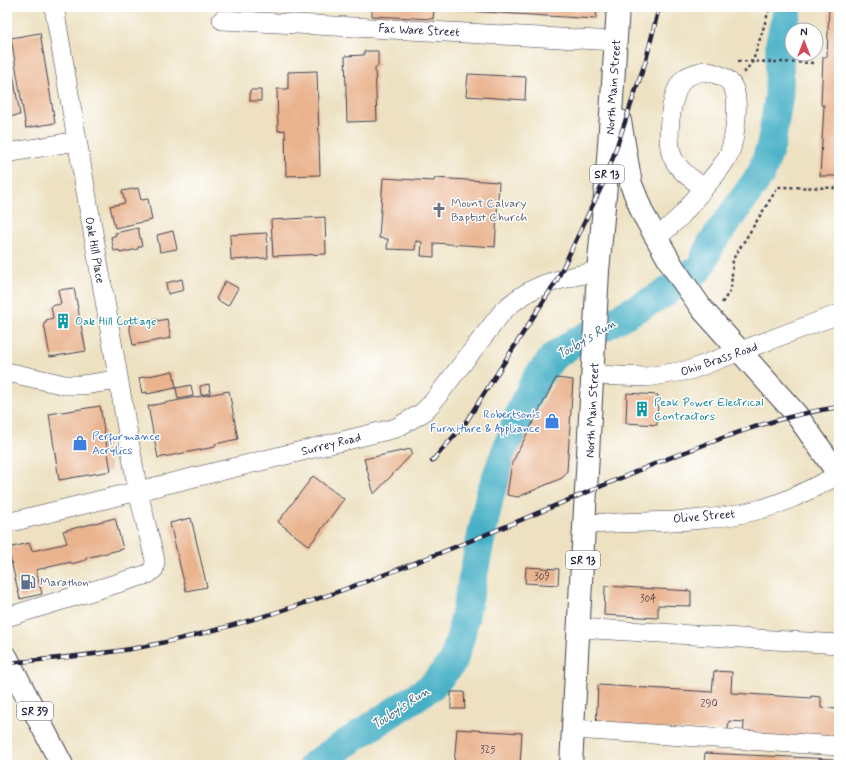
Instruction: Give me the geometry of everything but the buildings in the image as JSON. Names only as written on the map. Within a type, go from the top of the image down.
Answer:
[{"type":"main road","name":"North Main Street","points":[[571,765],[586,524],[598,271],[614,76],[618,7]]},
{"type":"main road","name":"SR 13","points":[[614,76],[621,134],[631,184],[643,214],[656,239],[673,267],[710,308],[740,352],[796,414],[839,475]]},
{"type":"main road","name":"SR 39","points":[[7,658],[62,765]]},
{"type":"street","name":"Oak Hill Place","points":[[7,617],[148,574],[154,569],[155,560],[138,492],[54,7]]},
{"type":"street","name":"Fac Ware Street","points":[[222,20],[616,41]]},
{"type":"street","points":[[656,239],[681,216],[719,171],[730,152],[734,136],[736,97],[732,86],[727,80],[716,74],[704,71],[692,74],[683,79],[676,93],[668,133],[669,150],[674,160],[683,171],[704,188]]},
{"type":"street","points":[[7,153],[77,142]]},
{"type":"street","name":"Surrey Road","points":[[7,523],[396,428],[409,422],[432,403],[503,311],[516,299],[547,282],[598,271]]},
{"type":"street","name":"Ohio Brass Road","points":[[594,365],[647,377],[672,375],[740,352],[839,314]]},
{"type":"street","points":[[7,372],[65,386],[118,380]]},
{"type":"street","name":"Olive Street","points":[[586,524],[719,517],[760,509],[780,503],[839,475]]},
{"type":"street","points":[[579,628],[839,644]]},
{"type":"street","points":[[573,729],[839,746]]},
{"type":"path","points":[[753,62],[770,7]]},
{"type":"path","points":[[738,61],[816,63]]},
{"type":"path","points":[[710,308],[730,292],[733,259],[778,187],[839,188]]},
{"type":"waterway","name":"Touby's Run","points":[[313,765],[431,687],[453,662],[461,635],[490,494],[522,407],[536,379],[553,357],[572,344],[665,293],[700,268],[711,244],[761,174],[771,145],[779,95],[780,42],[788,7]]},
{"type":"railway","points":[[432,461],[464,425],[557,280],[607,175],[646,60],[659,7]]},
{"type":"railway","points":[[7,663],[92,655],[142,647],[189,637],[283,610],[374,579],[509,525],[659,462],[725,437],[770,422],[839,407]]},
{"type":"place","name":"Mount Calvary Baptist Church","points":[[439,210]]},
{"type":"place","name":"Oak Hill Cottage","points":[[63,321]]},
{"type":"place","name":"Peak Power Electrical Contractors","points":[[642,409]]},
{"type":"place","name":"Robertson's Furniture & Appliance","points":[[552,421]]},
{"type":"place","name":"Performance Acrylics","points":[[80,443]]},
{"type":"place","name":"Marathon","points":[[28,582]]}]
